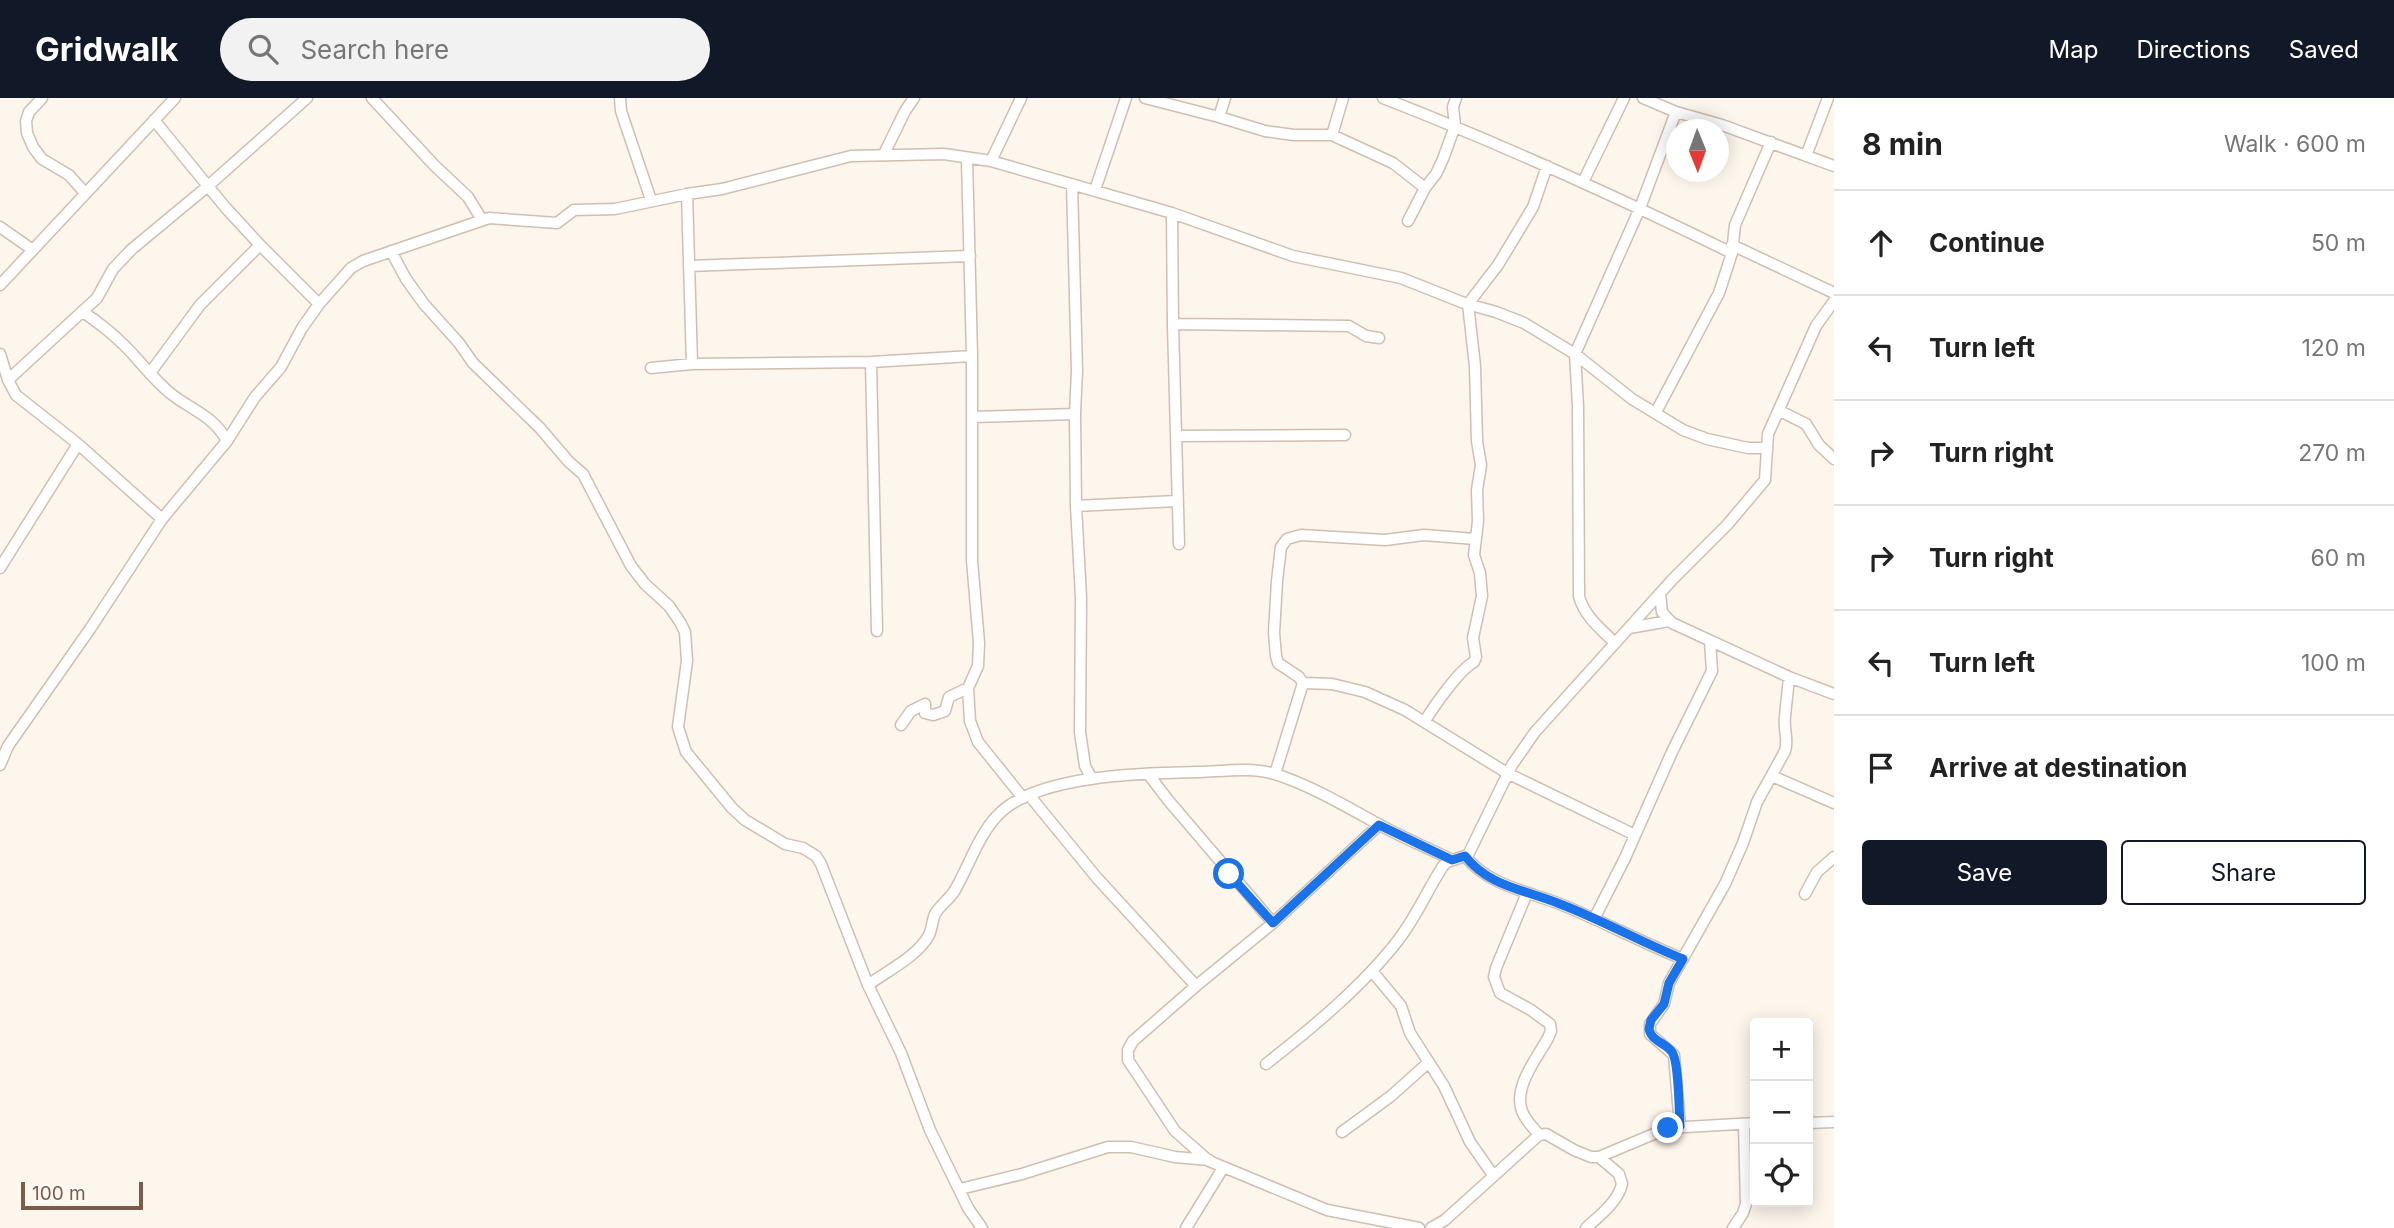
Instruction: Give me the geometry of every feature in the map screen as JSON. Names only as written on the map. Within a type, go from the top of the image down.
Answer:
[{"type":"street","points":[[42,98],[29,112],[26,121],[27,133],[33,147],[42,159],[69,175],[85,193]]},
{"type":"street","points":[[0,285],[176,98]]},
{"type":"street","points":[[8,380],[97,298],[113,269],[132,249],[208,187],[307,98]]},
{"type":"street","points":[[372,98],[434,165],[468,197],[482,220]]},
{"type":"street","points":[[620,98],[621,111],[651,200]]},
{"type":"street","points":[[884,154],[914,98]]},
{"type":"street","points":[[991,161],[1021,98]]},
{"type":"street","points":[[1095,190],[1126,98]]},
{"type":"street","points":[[1145,98],[1265,131],[1294,135],[1332,135],[1393,163],[1425,188]]},
{"type":"street","points":[[1219,117],[1224,98]]},
{"type":"street","points":[[1332,135],[1343,98]]},
{"type":"street","points":[[1383,98],[1455,126],[1834,293]]},
{"type":"street","points":[[1408,221],[1425,188],[1440,167],[1455,126],[1453,107],[1456,98]]},
{"type":"street","points":[[1583,182],[1623,98]]},
{"type":"street","points":[[1643,98],[1676,112],[1771,142],[1834,166]]},
{"type":"street","points":[[1806,156],[1828,98]]},
{"type":"street","points":[[1615,643],[1588,617],[1581,606],[1579,596],[1578,405],[1575,354],[1640,208],[1676,112]]},
{"type":"street","points":[[154,120],[208,187],[260,245],[319,304]]},
{"type":"street","points":[[1656,412],[1719,293],[1732,249],[1735,225],[1771,142]]},
{"type":"street","points":[[0,765],[4,743],[90,629],[162,519],[227,441],[255,397],[281,367],[302,328],[319,304],[351,268],[363,261],[482,220],[502,218],[528,223],[557,223],[574,210],[615,209],[651,200],[722,189],[851,156],[944,154],[991,161],[1172,213],[1293,256],[1401,278],[1524,323],[1575,354],[1632,399],[1683,430],[1707,439],[1748,448],[1765,448]]},
{"type":"street","points":[[967,158],[972,356],[972,559],[979,643],[978,666],[968,688],[972,732],[1097,878],[1196,986]]},
{"type":"street","points":[[1425,722],[1436,704],[1476,657],[1473,638],[1482,591],[1474,555],[1481,465],[1468,304],[1497,265],[1528,215],[1547,166]]},
{"type":"street","points":[[1072,184],[1077,370],[1076,506],[1081,597],[1080,732],[1085,766],[1092,779]]},
{"type":"street","points":[[687,194],[692,364]]},
{"type":"street","points":[[1172,213],[1179,544]]},
{"type":"street","points":[[0,227],[33,250]]},
{"type":"street","points":[[150,373],[200,305],[260,245]]},
{"type":"street","points":[[391,251],[424,304],[459,343],[472,363],[540,428],[583,474],[631,566],[645,584],[669,606],[680,622],[686,643],[686,674],[678,727],[682,745],[720,794],[745,820],[775,839],[803,848],[816,856],[836,898],[867,985],[901,1053],[930,1130],[968,1208],[982,1228]]},
{"type":"street","points":[[689,266],[970,256]]},
{"type":"street","points":[[1266,1064],[1303,1035],[1371,971],[1402,936],[1443,866],[1465,856],[1473,847],[1507,773],[1535,732],[1660,594],[1727,525],[1765,480],[1768,434],[1816,326],[1834,300]]},
{"type":"street","points":[[83,312],[104,326],[172,394],[210,418],[227,441]]},
{"type":"street","points":[[1173,324],[1349,326],[1366,336],[1379,338]]},
{"type":"street","points":[[0,354],[16,395],[78,444],[162,519]]},
{"type":"street","points":[[651,368],[692,364],[872,362],[972,356]]},
{"type":"street","points":[[872,362],[877,631]]},
{"type":"street","points":[[1780,411],[1806,424],[1819,446],[1834,459]]},
{"type":"street","points":[[972,417],[1075,414]]},
{"type":"street","points":[[1176,436],[1345,435]]},
{"type":"street","points":[[0,568],[78,444]]},
{"type":"street","points":[[1076,506],[1177,501]]},
{"type":"street","points":[[1475,538],[1424,535],[1385,540],[1301,535],[1287,539],[1281,547],[1277,581],[1274,633],[1278,663],[1303,683],[1332,684],[1365,692],[1425,722],[1507,773],[1636,835]]},
{"type":"street","points":[[1660,594],[1662,611],[1669,621],[1789,677],[1834,694]]},
{"type":"street","points":[[1629,628],[1669,621]]},
{"type":"street","points":[[1594,919],[1712,671],[1710,641]]},
{"type":"street","points":[[1680,1126],[1674,1055],[1671,1050],[1656,1041],[1649,1029],[1651,1020],[1664,1004],[1669,983],[1725,884],[1757,802],[1788,744],[1785,717],[1789,677]]},
{"type":"street","points":[[1275,774],[1303,683]]},
{"type":"street","points":[[901,725],[911,711],[925,704],[925,712],[933,715],[945,711],[949,697],[968,688]]},
{"type":"street","points":[[867,985],[924,942],[937,911],[954,891],[996,816],[1026,796],[1092,779],[1241,771],[1275,774],[1452,860]]},
{"type":"street","points":[[1150,775],[1168,800],[1273,923]]},
{"type":"street","points":[[1772,776],[1834,803]]},
{"type":"street","points":[[1379,825],[1273,923],[1133,1041],[1126,1054],[1175,1131],[1209,1161],[1327,1210],[1419,1228]]},
{"type":"street","points":[[1465,856],[1472,865],[1492,879],[1527,894],[1559,903],[1683,959]]},
{"type":"street","points":[[1805,894],[1817,872],[1834,856]]},
{"type":"street","points":[[1527,894],[1494,977],[1500,993],[1550,1024],[1548,1038],[1525,1080],[1521,1095],[1523,1115],[1539,1135]]},
{"type":"street","points":[[1371,971],[1401,1006],[1410,1032],[1444,1086],[1470,1142],[1493,1175]]},
{"type":"street","points":[[1342,1132],[1391,1096],[1429,1062]]},
{"type":"street","points":[[1813,1123],[1834,1122]]},
{"type":"street","points":[[1733,1228],[1746,1204],[1744,1124]]},
{"type":"street","points":[[1431,1228],[1445,1220],[1539,1135],[1546,1134],[1591,1157],[1599,1157],[1668,1128],[1750,1124]]},
{"type":"street","points":[[960,1189],[1022,1174],[1108,1147],[1130,1147],[1209,1161]]},
{"type":"street","points":[[1586,1228],[1616,1198],[1622,1184],[1619,1174],[1599,1157]]},
{"type":"street","points":[[1186,1228],[1223,1168]]},
{"type":"route","points":[[1229,874],[1273,923],[1379,825],[1452,860],[1465,856],[1472,865],[1492,879],[1527,894],[1559,903],[1640,942],[1683,959],[1669,983],[1664,1004],[1651,1020],[1649,1029],[1656,1041],[1671,1050],[1676,1064],[1680,1126],[1668,1128]]}]
